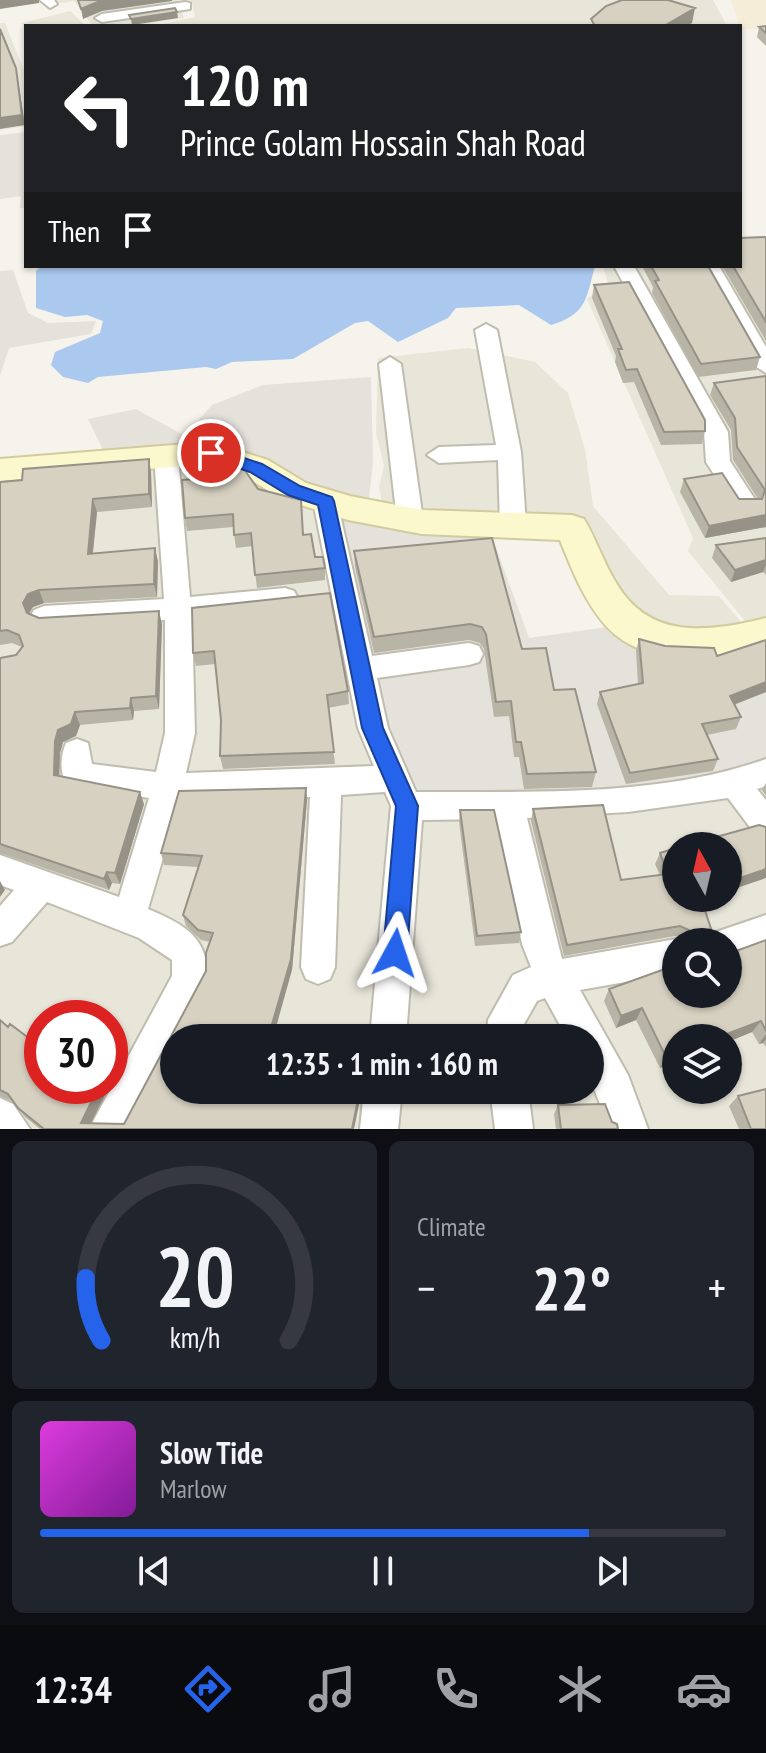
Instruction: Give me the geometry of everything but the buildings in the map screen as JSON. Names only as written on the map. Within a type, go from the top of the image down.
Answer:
[{"type":"street","points":[[102,18],[183,3],[186,24]]},
{"type":"street","points":[[625,268],[716,432],[718,462],[746,504]]},
{"type":"street","points":[[710,268],[761,375]]},
{"type":"street","points":[[486,330],[509,452],[513,524]]},
{"type":"street","points":[[390,364],[410,520]]},
{"type":"street","points":[[690,388],[720,385]]},
{"type":"street","points":[[439,455],[509,452]]},
{"type":"street","points":[[0,470],[211,453],[256,468],[294,491],[410,520],[572,528],[622,620],[646,637],[712,644],[764,636]]},
{"type":"street","points":[[129,918],[168,787],[180,733],[178,610],[166,455]]},
{"type":"street","points":[[325,501],[373,728],[392,778],[407,806],[389,1024]]},
{"type":"street","points":[[44,617],[178,610],[344,592]]},
{"type":"street","points":[[361,669],[469,654]]},
{"type":"street","points":[[77,752],[77,776],[168,787],[392,778]]},
{"type":"street","points":[[407,806],[508,805],[636,797],[736,785],[766,772]]},
{"type":"street","points":[[318,967],[326,782]]},
{"type":"street","points":[[736,785],[766,824]]},
{"type":"street","points":[[508,805],[539,944],[553,978],[579,1024]]},
{"type":"street","points":[[0,870],[129,918],[181,943],[191,959],[189,980],[108,1129]]},
{"type":"street","points":[[0,930],[40,886]]},
{"type":"street","points":[[742,939],[766,931]]},
{"type":"street","points":[[506,1024],[525,987],[553,978],[662,959]]},
{"type":"street","points":[[604,1068],[615,1088],[629,1129]]},
{"type":"street","points":[[379,1129],[382,1104]]},
{"type":"street","points":[[511,1104],[514,1129]]},
{"type":"street","points":[[0,1117],[11,1129]]},
{"type":"shaded area","points":[[51,0],[178,0],[184,18],[144,24],[91,24],[74,1],[54,4]]},
{"type":"shaded area","points":[[191,0],[713,0],[726,24],[162,24],[195,17]]},
{"type":"shaded area","points":[[731,0],[766,0],[766,28],[742,30],[742,24],[739,24]]},
{"type":"shaded area","points":[[70,11],[84,24],[24,24],[24,30],[22,23]]},
{"type":"shaded area","points":[[0,23],[5,23],[24,70],[24,126],[0,130]]},
{"type":"shaded area","points":[[24,132],[24,208],[20,208],[21,196],[0,199],[0,135]]},
{"type":"shaded area","points":[[766,244],[766,622],[749,626],[688,551],[693,538],[587,299],[608,283],[604,268],[742,268],[742,264]]},
{"type":"shaded area","points":[[13,270],[28,313],[48,323],[96,321],[91,334],[9,348],[0,376],[0,271]]},
{"type":"shaded area","points":[[468,348],[535,362],[568,393],[585,449],[593,506],[669,595],[719,596],[747,629],[645,628],[568,519],[383,508],[379,487],[384,466],[376,433],[378,358]]},
{"type":"shaded area","points":[[371,377],[373,463],[368,507],[336,499],[214,447],[105,454],[88,419],[136,409],[185,436],[212,405],[263,385]]},
{"type":"shaded area","points":[[208,458],[321,503],[398,808],[378,1024],[160,1024],[160,1104],[372,1104],[369,1129],[31,1129],[0,1094],[0,474]]},
{"type":"shaded area","points":[[330,510],[489,528],[529,638],[615,626],[766,650],[766,761],[643,794],[414,793],[392,767]]},
{"type":"shaded area","points":[[766,779],[766,1129],[389,1129],[391,1104],[604,1104],[604,1024],[397,1024],[412,812]]},
{"type":"water","points":[[39,268],[594,268],[583,304],[572,316],[551,325],[519,305],[456,308],[448,318],[398,342],[368,321],[355,323],[293,359],[232,362],[216,369],[206,367],[98,377],[88,383],[63,377],[51,365],[55,352],[100,333],[103,321],[87,315],[65,317],[36,308],[36,271]]},
{"type":"route","points":[[211,453],[256,468],[294,491],[325,501],[373,728],[392,778],[407,806],[395,953]]}]
